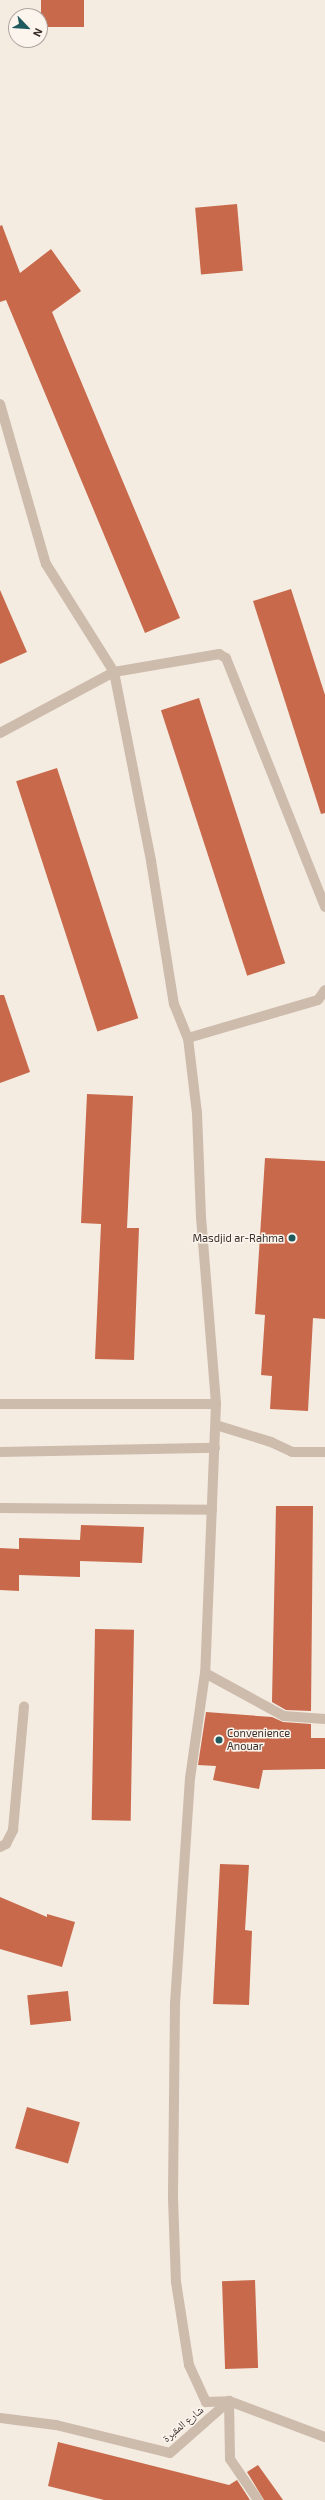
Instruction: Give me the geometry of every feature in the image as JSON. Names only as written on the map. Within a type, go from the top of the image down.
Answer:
[{"type":"street","points":[[0,404],[46,564],[114,672],[151,861],[174,1004],[188,1038],[197,1112],[201,1217],[216,1404],[216,1425],[205,1673],[190,1778],[175,2003],[172,2198],[176,2282],[189,2365],[206,2402],[229,2401],[325,2437]]},
{"type":"street","points":[[0,733],[114,672],[207,654],[219,654],[226,658],[325,907]]},
{"type":"street","points":[[188,1038],[318,1000],[325,990]]},
{"type":"street","points":[[0,1404],[216,1404]]},
{"type":"street","points":[[216,1425],[271,1442],[292,1452],[325,1452]]},
{"type":"street","points":[[0,1452],[215,1448]]},
{"type":"street","points":[[0,1508],[212,1510]]},
{"type":"street","points":[[205,1673],[284,1716],[325,1720]]},
{"type":"street","points":[[0,1847],[6,1844],[13,1830],[24,1706]]},
{"type":"street","points":[[229,2401],[230,2459],[258,2500]]},
{"type":"street","name":"شارع المقبرة","points":[[0,2418],[56,2425],[170,2453],[229,2401]]},
{"type":"building","points":[[41,0],[84,0],[84,27],[48,27],[48,8],[41,8]]},
{"type":"building","points":[[237,204],[243,271],[201,274],[195,208]]},
{"type":"building","points":[[2,225],[20,273],[51,249],[81,291],[52,312],[180,618],[145,633],[6,300],[0,302],[0,226]]},
{"type":"building","points":[[291,589],[325,695],[325,813],[321,814],[253,601]]},
{"type":"building","points":[[0,590],[27,652],[0,664]]},
{"type":"building","points":[[199,698],[285,963],[247,976],[161,710]]},
{"type":"building","points":[[57,768],[138,1018],[97,1031],[16,781]]},
{"type":"building","points":[[0,995],[4,995],[30,1072],[0,1083]]},
{"type":"building","points":[[87,1094],[133,1096],[127,1228],[139,1228],[134,1360],[95,1359],[101,1224],[81,1223]]},
{"type":"building","name":"Masdjid ar-Rahma","points":[[265,1158],[325,1161],[325,1319],[313,1318],[308,1411],[270,1409],[272,1376],[261,1375],[265,1315],[255,1314]]},
{"type":"building","points":[[276,1506],[313,1506],[311,1711],[286,1710],[272,1702]]},
{"type":"building","points":[[81,1525],[144,1527],[142,1563],[80,1561],[80,1577],[19,1575],[19,1591],[0,1590],[0,1548],[19,1549],[19,1538],[80,1540]]},
{"type":"building","points":[[95,1629],[134,1630],[131,1821],[92,1820]]},
{"type":"building","points":[[206,1712],[272,1717],[283,1722],[311,1724],[311,1738],[325,1738],[325,1769],[263,1770],[259,1789],[213,1780],[216,1766],[198,1765]]},
{"type":"building","points":[[220,1864],[249,1865],[245,1930],[252,1931],[249,2005],[213,2004]]},
{"type":"building","points":[[0,1897],[47,1917],[47,1914],[75,1922],[62,1967],[0,1949]]},
{"type":"building","points":[[68,1991],[71,2021],[30,2025],[27,1995]]},
{"type":"building","points":[[27,2107],[80,2122],[68,2163],[15,2148]]},
{"type":"building","points":[[255,2280],[258,2368],[225,2369],[222,2281]]},
{"type":"building","points":[[58,2442],[229,2485],[237,2480],[250,2500],[104,2500],[48,2486]]},
{"type":"building","points":[[258,2465],[283,2500],[264,2500],[247,2472]]},
{"type":"place","name":"Masdjid ar-Rahma","points":[[292,1238]]},
{"type":"place","name":"Convenience Anouar","points":[[219,1740]]}]
